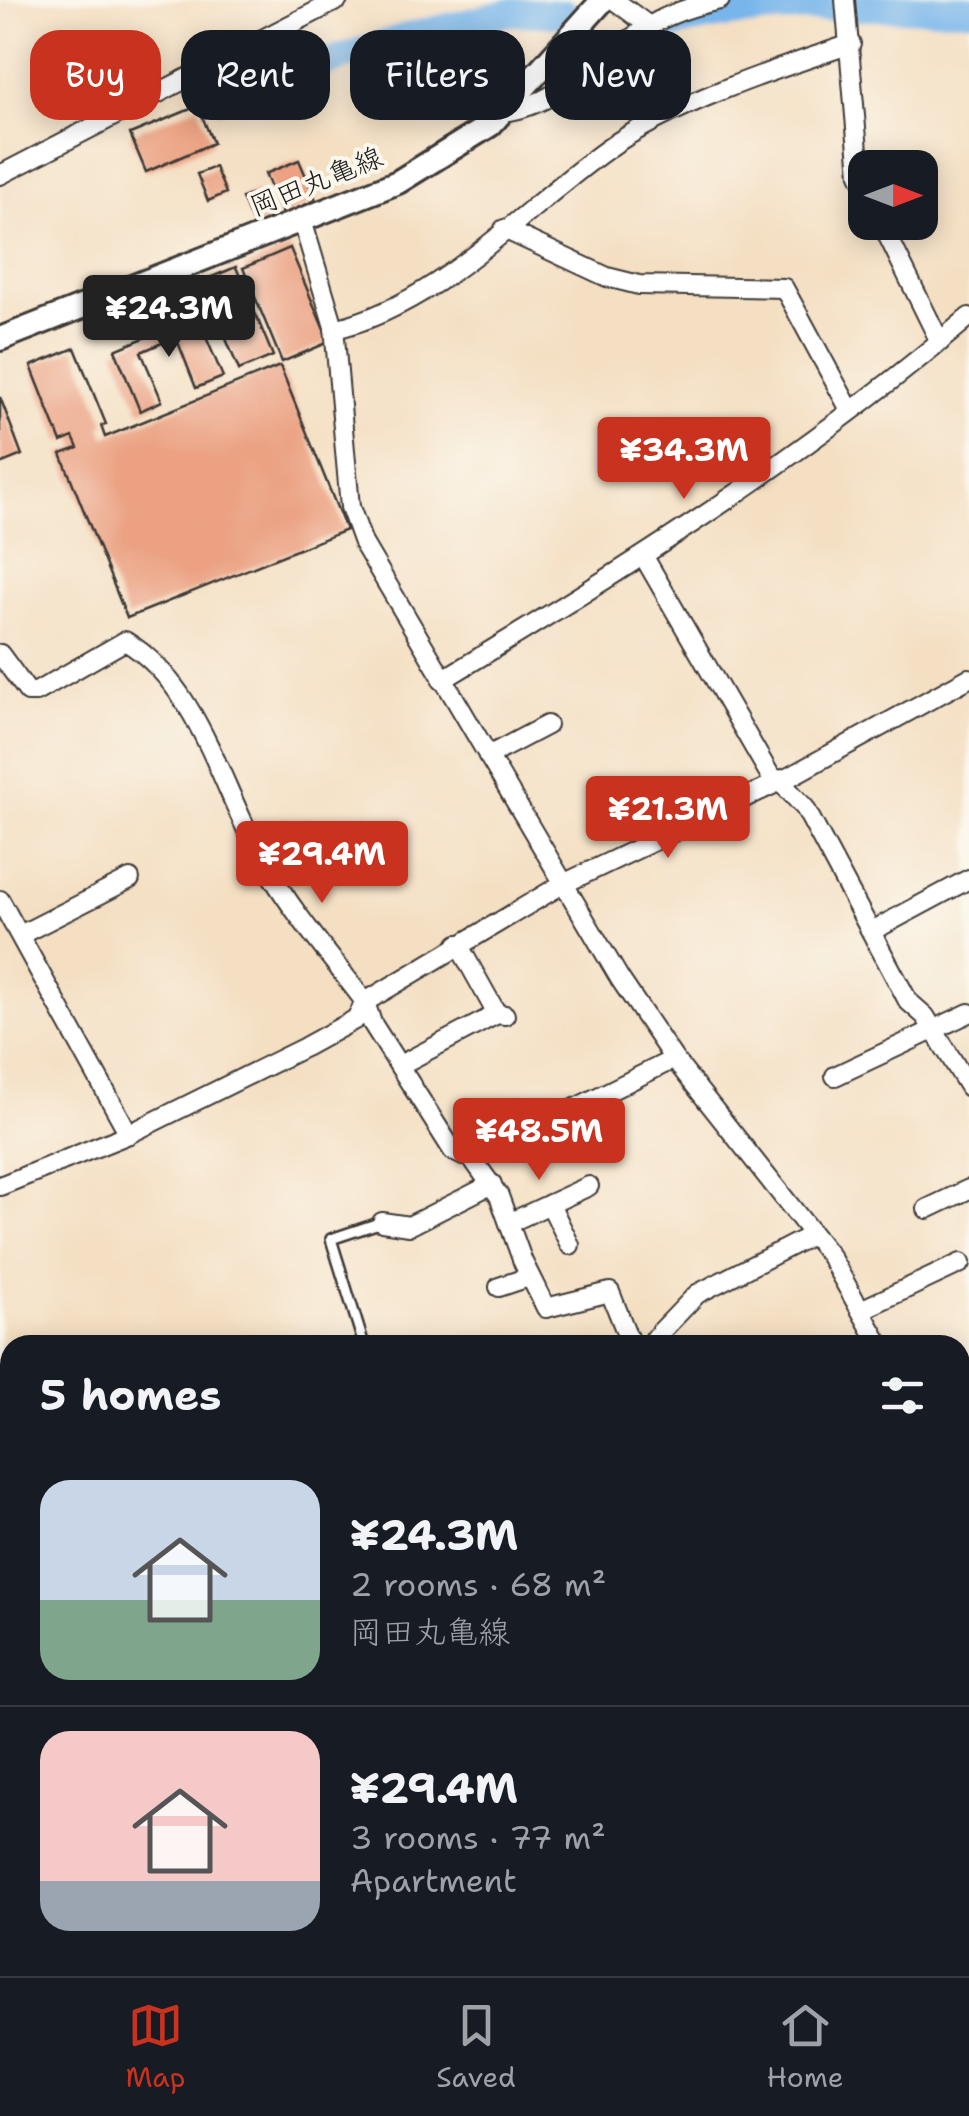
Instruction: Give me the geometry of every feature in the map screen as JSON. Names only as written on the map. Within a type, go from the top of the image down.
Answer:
[{"type":"main road","name":"岡田丸亀線","points":[[525,87],[603,0]]},
{"type":"main road","name":"岡田丸亀線","points":[[0,339],[398,182],[457,149],[493,120]]},
{"type":"street","points":[[0,175],[338,0]]},
{"type":"street","points":[[614,0],[649,26]]},
{"type":"street","points":[[525,106],[578,77],[649,26],[682,10],[720,0]]},
{"type":"street","points":[[846,0],[858,150]]},
{"type":"street","points":[[334,329],[368,322],[414,300],[608,148],[656,120],[850,44]]},
{"type":"street","points":[[302,220],[334,329],[355,527],[552,862],[561,885],[674,1059],[812,1234],[863,1309],[875,1335]]},
{"type":"street","points":[[504,229],[607,277],[639,285],[784,288],[850,410]]},
{"type":"street","points":[[891,240],[940,342]]},
{"type":"street","points":[[442,680],[644,558],[850,410],[969,317]]},
{"type":"street","points":[[644,558],[776,780],[805,808],[908,1001],[932,1029],[969,1087]]},
{"type":"street","points":[[0,654],[28,692],[36,692],[124,640],[146,653],[176,690],[264,864],[365,1002],[372,1023],[452,1151],[469,1154],[507,1142],[674,1059]]},
{"type":"street","points":[[0,1186],[129,1134],[356,1019],[365,1002],[561,885],[776,780],[969,678]]},
{"type":"street","points":[[488,756],[547,725]]},
{"type":"street","points":[[20,935],[130,879]]},
{"type":"street","points":[[872,932],[968,883]]},
{"type":"street","points":[[0,900],[129,1134]]},
{"type":"street","points":[[400,1065],[501,1014],[458,944]]},
{"type":"street","points":[[834,1076],[969,1013]]},
{"type":"street","points":[[469,1154],[492,1184],[546,1308],[610,1292],[627,1335]]},
{"type":"street","points":[[382,1222],[409,1226],[492,1184]]},
{"type":"street","points":[[508,1223],[589,1186]]},
{"type":"street","points":[[928,1209],[969,1189]]},
{"type":"street","points":[[550,1204],[570,1245]]},
{"type":"street","points":[[658,1335],[697,1294],[812,1234]]},
{"type":"street","points":[[863,1309],[961,1262]]},
{"type":"street","points":[[499,1287],[530,1277]]},
{"type":"lane","points":[[361,1335],[330,1239],[382,1222]]},
{"type":"building","points":[[181,113],[181,120],[204,120],[213,143],[146,172],[130,134]]},
{"type":"building","points":[[299,160],[316,200],[283,215],[265,174]]},
{"type":"building","points":[[215,167],[226,193],[208,201],[197,174]]},
{"type":"building","points":[[257,192],[269,220],[254,226],[242,198]]},
{"type":"building","points":[[290,248],[329,342],[282,362],[243,268]]},
{"type":"building","points":[[236,267],[273,356],[239,370],[202,281]]},
{"type":"building","points":[[197,316],[223,377],[196,388],[176,337],[141,352],[162,401],[140,411],[115,350]]},
{"type":"building","points":[[75,348],[106,424],[101,426],[105,437],[280,366],[346,530],[127,618],[61,454],[78,448],[73,437],[61,442],[31,366]]},
{"type":"building","points":[[0,397],[22,455],[0,464]]},
{"type":"waterway","points":[[663,30],[705,18],[797,8],[969,9]]},
{"type":"waterway","points":[[330,61],[406,37],[511,12],[565,14]]}]
